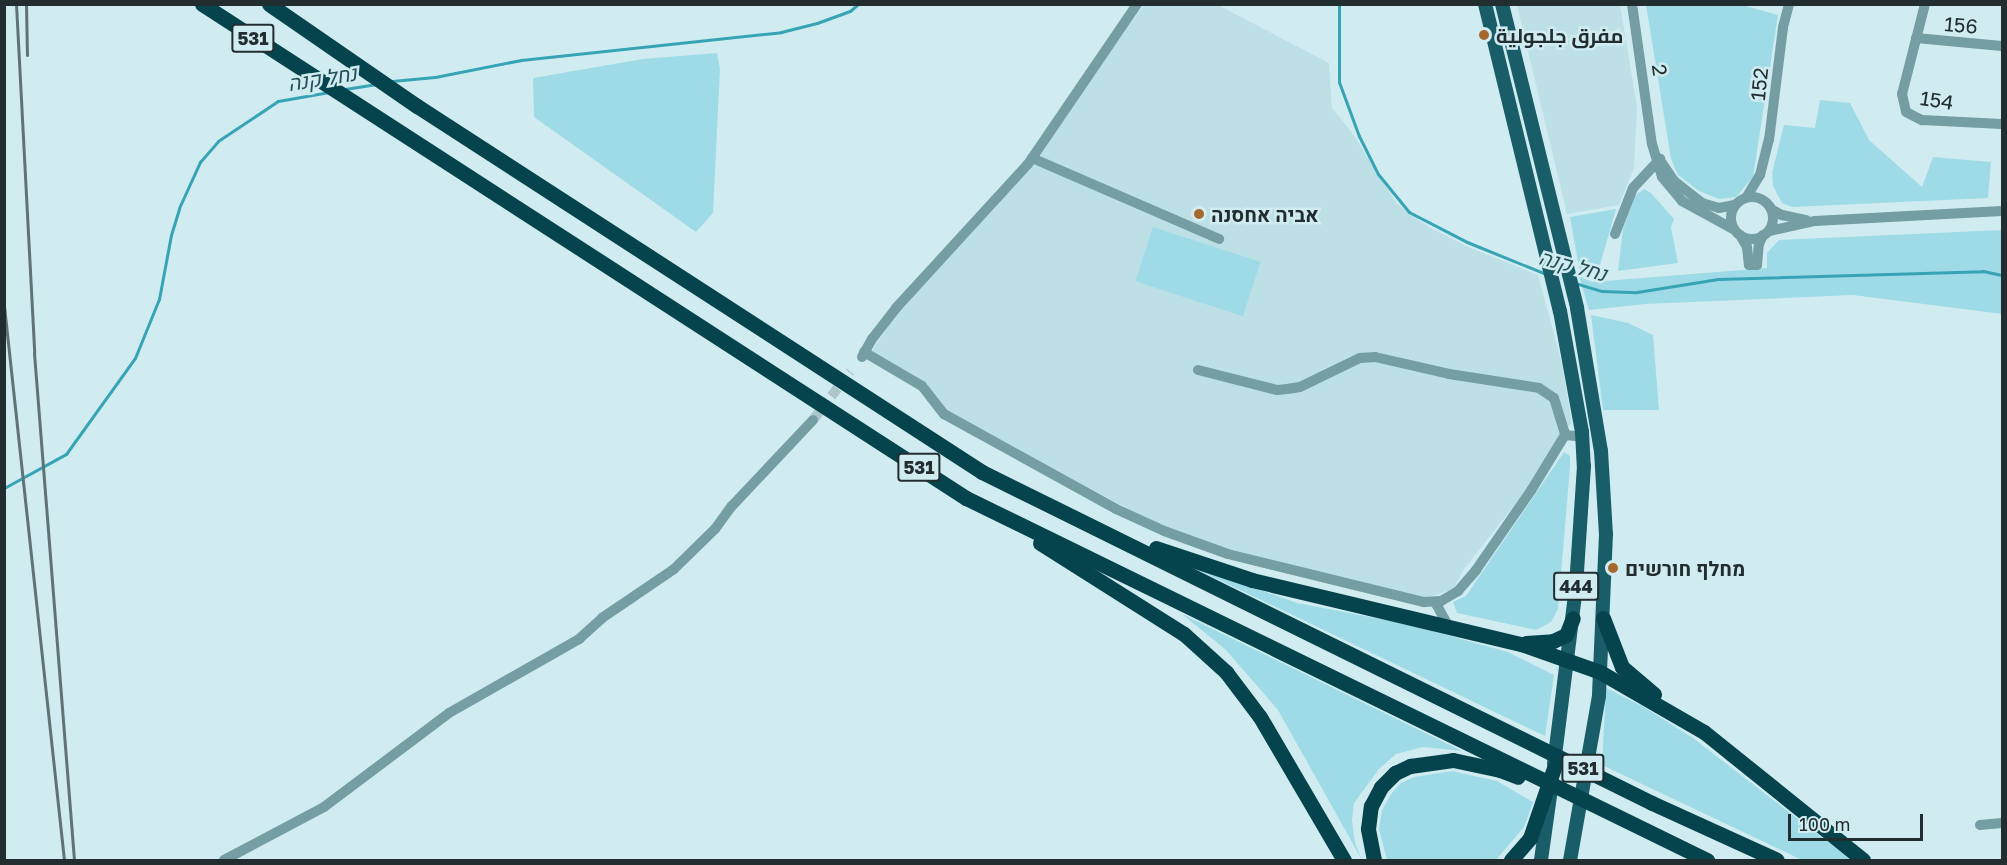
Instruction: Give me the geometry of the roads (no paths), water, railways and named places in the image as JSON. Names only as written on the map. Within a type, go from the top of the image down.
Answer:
[{"type":"highway","name":"531","points":[[202,4],[966,498],[1501,764],[1610,813],[1707,861]]},
{"type":"highway","name":"531","points":[[269,4],[417,106],[982,472],[1652,802],[1777,861]]},
{"type":"highway","points":[[982,472],[1131,538],[1216,570],[1521,644],[1568,660],[1600,672],[1704,732]]},
{"type":"highway","points":[[966,498],[1157,615],[1184,634],[1226,672],[1260,717],[1344,861]]},
{"type":"highway","points":[[1521,644],[1553,640],[1566,635],[1572,618]]},
{"type":"highway","points":[[1603,618],[1622,667],[1863,861]]},
{"type":"highway","points":[[1375,857],[1368,829],[1371,806],[1381,788],[1395,773],[1410,766],[1453,760],[1501,764]]},
{"type":"highway","points":[[1511,861],[1530,838],[1554,768]]},
{"type":"main road","name":"444","points":[[1485,4],[1560,311],[1578,398],[1584,466],[1568,660],[1541,861]]},
{"type":"main road","name":"444","points":[[1503,7],[1577,308],[1601,451],[1606,534],[1599,696],[1570,861]]},
{"type":"street","points":[[1137,4],[1032,158],[896,308],[863,354],[922,386],[944,414],[1116,509],[1164,531],[1228,554],[1435,602],[1458,591],[1476,570],[1532,489],[1564,435],[1554,398],[1539,388],[1449,374],[1375,357],[1360,358],[1300,387],[1277,390],[1198,370]]},
{"type":"street","name":"2","points":[[1632,4],[1652,141],[1662,177],[1675,195],[1737,232]]},
{"type":"street","name":"152","points":[[1769,205],[1761,184],[1762,168],[1773,117],[1783,27],[1789,4]]},
{"type":"street","name":"154","points":[[1925,4],[1902,94],[1906,112],[1923,120],[2002,124]]},
{"type":"street","name":"156","points":[[1916,39],[2002,46]]},
{"type":"street","points":[[1032,158],[1219,239]]},
{"type":"street","points":[[1615,234],[1633,188],[1658,160]]},
{"type":"street","name":"2","points":[[1658,160],[1674,181],[1693,198],[1719,208],[1736,205]]},
{"type":"street","name":"152","points":[[1746,198],[1762,168]]},
{"type":"street","points":[[1769,205],[1773,220],[1759,244],[1757,265],[1749,265],[1747,247],[1737,232],[1731,215],[1736,205],[1746,198],[1756,197],[1769,205],[1788,217],[1815,221]]},
{"type":"street","points":[[1737,232],[1751,239],[1815,221],[2002,211]]},
{"type":"street","points":[[224,861],[324,807],[449,713],[579,639],[602,618],[674,569],[715,529],[732,506],[813,420]]},
{"type":"street","points":[[1564,435],[1582,437]]},
{"type":"street","points":[[1435,602],[1448,626]]},
{"type":"street","points":[[1980,825],[2002,823]]},
{"type":"waterway","name":"נחל קנה","points":[[392,81],[435,77],[521,60],[781,32],[817,23],[850,11],[858,4]]},
{"type":"waterway","name":"נחל קנה","points":[[1339,4],[1339,82],[1359,136],[1378,174],[1409,212],[1467,242],[1546,274]]},
{"type":"waterway","name":"נחל קנה","points":[[345,89],[377,84]]},
{"type":"waterway","name":"נחל קנה","points":[[4,488],[66,454],[135,358],[159,299],[171,235],[179,208],[200,162],[218,141],[278,101],[329,92]]},
{"type":"waterway","name":"נחל קנה","points":[[1575,283],[1602,291],[1637,292],[1718,279],[1983,271],[2002,275]]},
{"type":"tunnel","points":[[813,420],[850,372]]},
{"type":"railway","points":[[16,4],[34,353],[74,860]]},
{"type":"railway","points":[[26,4],[27,55]]},
{"type":"railway","points":[[4,306],[64,860]]},
{"type":"place","name":"مفرق جلجولية","points":[[1484,35]]},
{"type":"place","name":"אביה אחסנה","points":[[1199,214]]},
{"type":"place","name":"מחלף חורשים","points":[[1613,568]]}]
